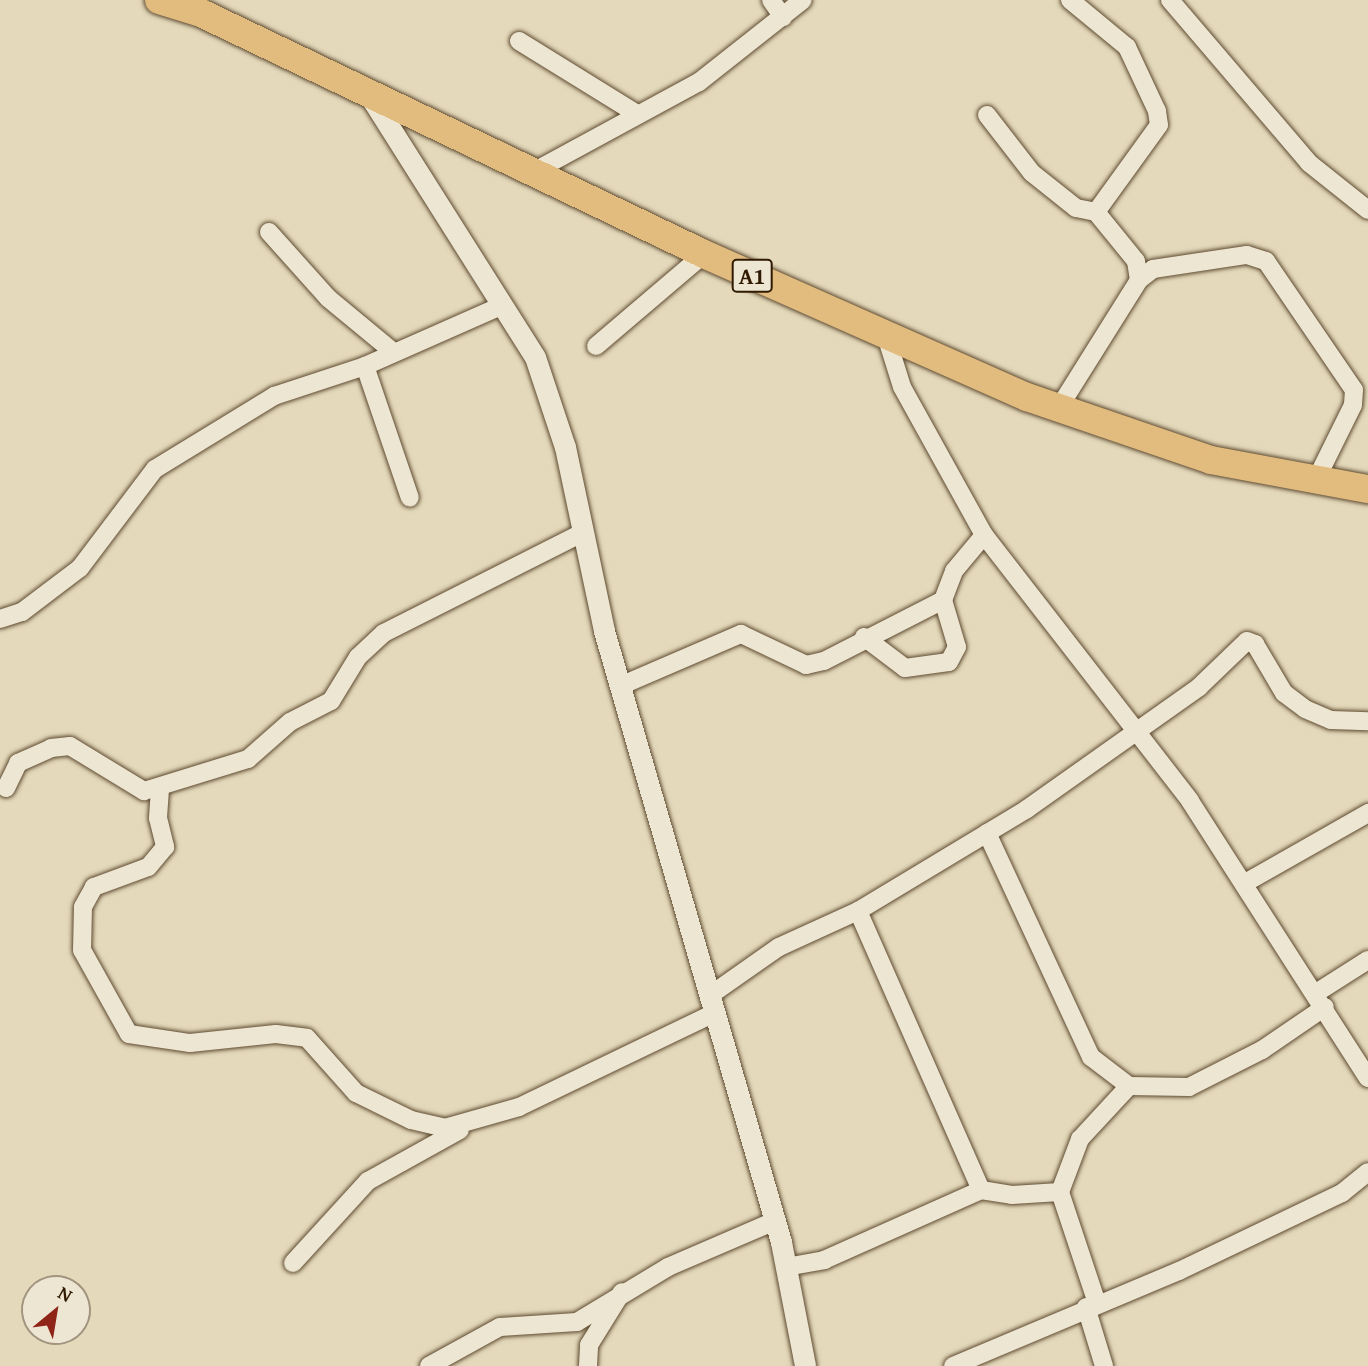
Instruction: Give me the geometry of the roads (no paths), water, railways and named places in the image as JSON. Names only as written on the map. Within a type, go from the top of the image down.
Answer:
[{"type":"highway","name":"A1","points":[[164,1],[365,88],[704,254],[887,339],[1058,409],[1211,460],[1368,489]]},
{"type":"street","points":[[771,0],[783,17]]},
{"type":"street","points":[[536,171],[711,75],[803,0]]},
{"type":"street","points":[[1070,0],[1127,47],[1157,111],[1159,125],[1096,212]]},
{"type":"street","points":[[1170,0],[1308,163],[1368,210]]},
{"type":"street","points":[[519,41],[637,114]]},
{"type":"street","points":[[365,88],[535,357],[565,447],[582,533],[620,686],[775,1220],[805,1366]]},
{"type":"street","points":[[988,115],[1054,195],[1076,208],[1096,212],[1146,275]]},
{"type":"street","points":[[269,232],[328,298],[393,351]]},
{"type":"street","points":[[596,346],[704,254]]},
{"type":"street","points":[[1058,409],[1146,275],[1247,255],[1266,261],[1354,390],[1353,405],[1316,480]]},
{"type":"street","points":[[0,619],[22,612],[80,568],[155,470],[274,396],[365,366],[393,351],[503,304]]},
{"type":"street","points":[[887,339],[902,387],[984,535],[1138,732],[1245,883],[1368,1078]]},
{"type":"street","points":[[365,366],[410,498]]},
{"type":"street","points":[[6,788],[18,764],[34,753],[70,746],[144,791],[160,789],[248,759],[290,722],[331,701],[358,657],[384,633],[582,533]]},
{"type":"street","points":[[864,637],[905,668],[949,662],[957,647],[943,600],[954,570],[984,535]]},
{"type":"street","points":[[620,686],[741,634],[806,665],[824,661],[864,637],[943,600]]},
{"type":"street","points":[[293,1263],[368,1181],[470,1125],[519,1107],[712,1005],[779,947],[858,911],[987,833],[1138,732],[1199,687],[1247,641],[1255,644],[1284,693],[1305,709],[1331,720],[1368,721]]},
{"type":"street","points":[[160,789],[158,818],[165,848],[158,858],[94,887],[83,907],[82,950],[124,1029],[145,1039],[190,1043],[276,1034],[307,1038],[356,1093],[375,1105],[445,1128],[470,1125]]},
{"type":"street","points":[[1245,883],[1368,813]]},
{"type":"street","points":[[987,833],[1091,1057],[1129,1086],[1189,1087],[1262,1050],[1368,960]]},
{"type":"street","points":[[858,911],[981,1189]]},
{"type":"street","points":[[1104,1366],[1091,1305],[1060,1192],[1080,1139],[1129,1086]]},
{"type":"street","points":[[953,1366],[1091,1305],[1179,1271],[1342,1193],[1368,1172]]},
{"type":"street","points":[[786,1267],[824,1260],[981,1189],[1012,1195],[1060,1192]]},
{"type":"street","points":[[429,1366],[500,1326],[577,1322],[622,1292],[775,1220]]},
{"type":"street","points":[[588,1366],[589,1345],[622,1292]]}]
